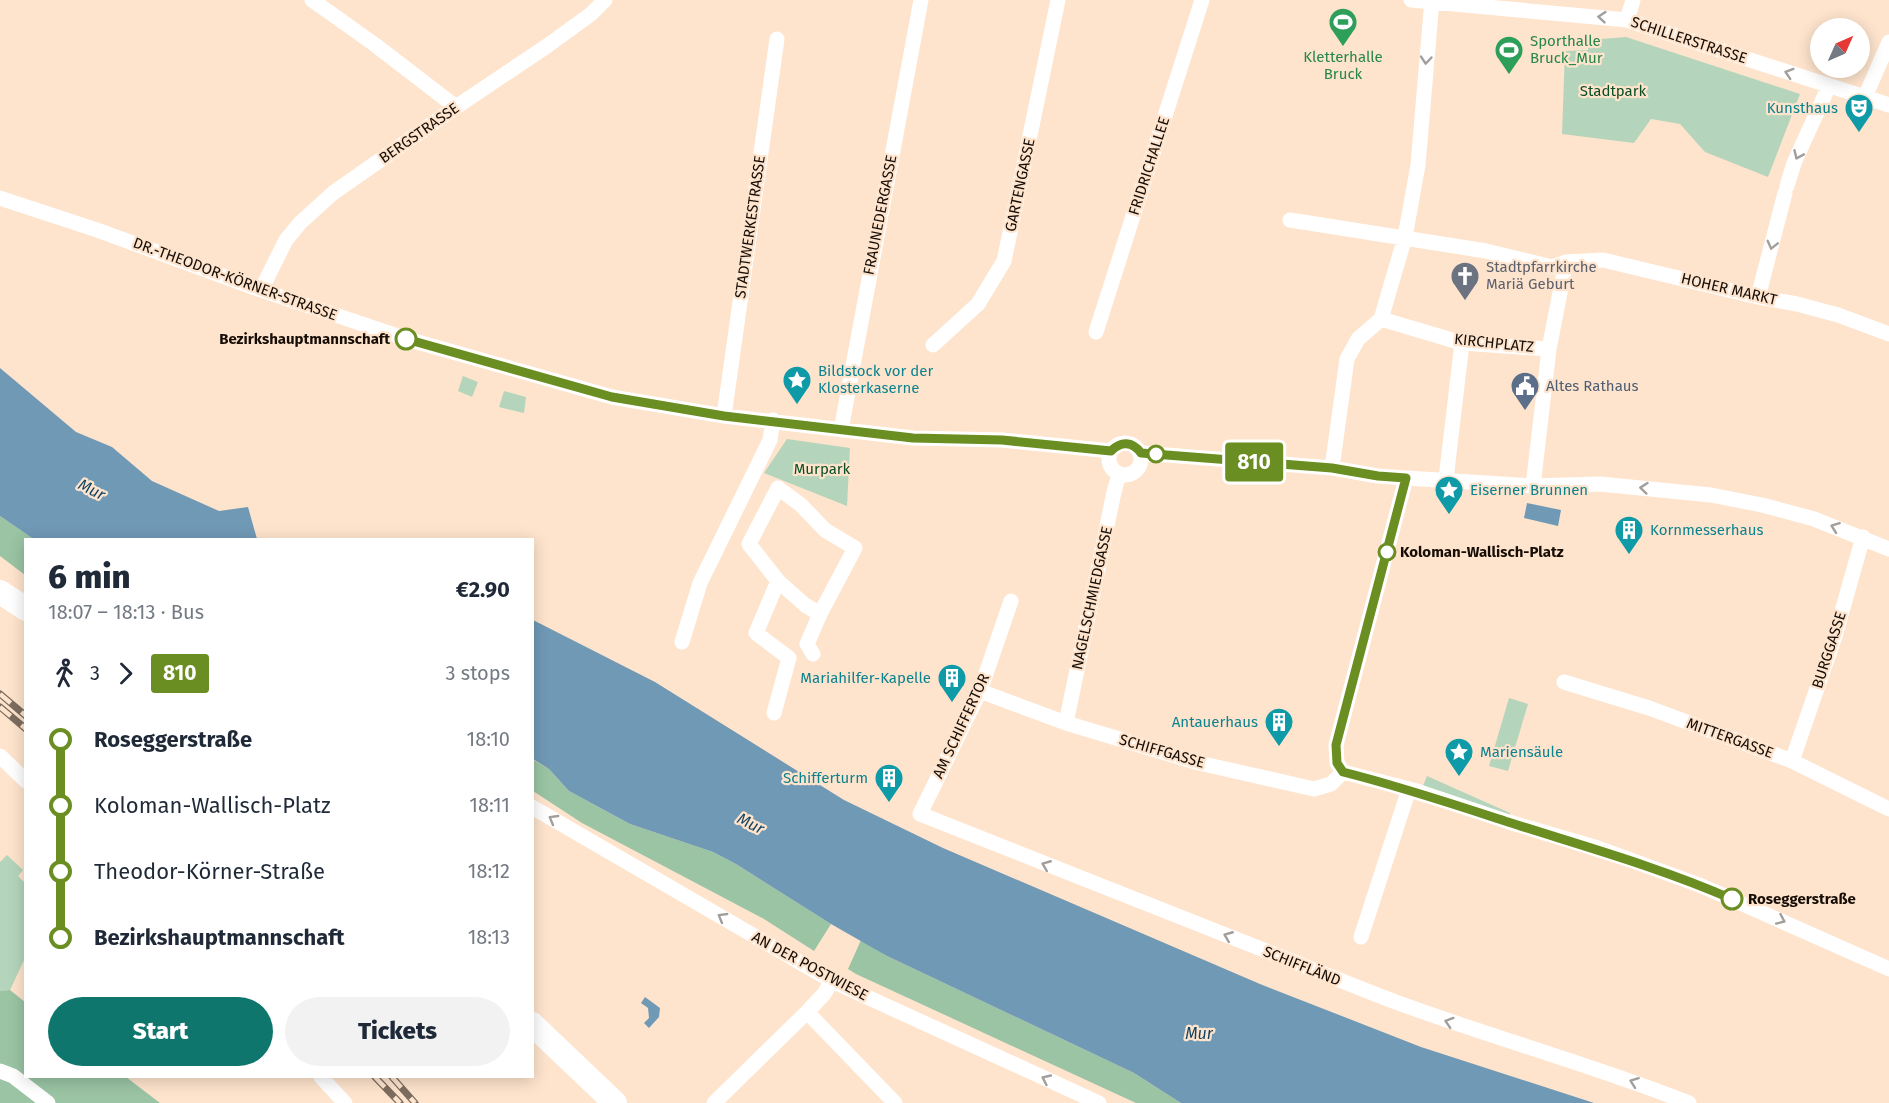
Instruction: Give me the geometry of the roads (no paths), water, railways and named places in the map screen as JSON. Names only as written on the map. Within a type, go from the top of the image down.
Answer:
[{"type":"main road","points":[[0,592],[24,608]]},
{"type":"main road","points":[[534,1026],[615,1103]]},
{"type":"street","points":[[312,0],[456,107]]},
{"type":"street","name":"BERGSTRASSE","points":[[261,290],[285,240],[333,194],[556,40],[591,14],[605,0]]},
{"type":"street","name":"FRAUNEDERGASSE","points":[[841,430],[921,0]]},
{"type":"street","name":"GARTENGASSE","points":[[933,345],[978,304],[1004,261],[1058,0]]},
{"type":"street","name":"FRIDRICHALLEE","points":[[1096,332],[1202,0]]},
{"type":"street","name":"SCHILLERSTRASSE","points":[[1411,0],[1627,20],[1889,105]]},
{"type":"street","points":[[1627,20],[1633,0]]},
{"type":"street","points":[[1332,468],[1347,359],[1358,339],[1381,319],[1405,237],[1418,165],[1431,1]]},
{"type":"street","name":"STADTWERKESTRASSE","points":[[724,416],[777,39]]},
{"type":"street","points":[[1864,97],[1889,42]]},
{"type":"street","points":[[1758,297],[1790,174],[1829,86]]},
{"type":"street","name":"DR.-THEODOR-KÖRNER-STRASSE","points":[[0,198],[406,339],[612,397],[724,416],[913,438],[1002,440],[1111,451]]},
{"type":"street","points":[[1290,220],[1486,251],[1552,267],[1566,262]]},
{"type":"street","name":"HOHER MARKT","points":[[1566,262],[1603,260],[1797,304],[1838,315],[1889,334]]},
{"type":"street","name":"KIRCHPLATZ","points":[[1381,319],[1462,343],[1550,349],[1566,262]]},
{"type":"street","points":[[1446,479],[1462,343]]},
{"type":"street","points":[[1533,486],[1550,349]]},
{"type":"street","points":[[682,642],[700,583],[770,440],[773,420]]},
{"type":"street","points":[[1126,443],[1136,447],[1141,453],[1142,461],[1137,471],[1127,476],[1119,474],[1110,465],[1111,451],[1116,445],[1126,443]]},
{"type":"street","points":[[1141,453],[1332,468],[1378,476],[1533,486],[1600,484],[1711,495],[1762,505],[1814,519],[1889,549]]},
{"type":"street","name":"NAGELSCHMIEDGASSE","points":[[1066,723],[1119,474]]},
{"type":"street","points":[[753,476],[778,488],[801,505],[825,530],[855,548],[807,644],[813,654]]},
{"type":"street","points":[[1406,478],[1336,745],[1337,763],[1343,772],[1598,848],[1702,886],[1889,969]]},
{"type":"street","points":[[778,488],[749,544],[778,581],[805,605],[820,614]]},
{"type":"street","name":"BURGGASSE","points":[[1792,761],[1835,636],[1863,537]]},
{"type":"street","points":[[774,713],[789,658],[756,633],[778,581]]},
{"type":"street","name":"AM SCHIFFERTOR","points":[[920,814],[980,691],[1011,601]]},
{"type":"street","name":"MITTERGASSE","points":[[1564,682],[1648,708],[1792,761],[1889,809]]},
{"type":"street","name":"SCHIFFGASSE","points":[[980,691],[1066,723],[1199,763],[1314,789],[1332,784],[1343,772]]},
{"type":"street","points":[[0,756],[24,779]]},
{"type":"street","points":[[1361,938],[1408,793]]},
{"type":"street","name":"AN DER POSTWIESE","points":[[534,808],[832,981],[1100,1103]]},
{"type":"street","name":"SCHIFFLÄND","points":[[920,814],[1354,987],[1439,1018],[1633,1081],[1689,1103]]},
{"type":"street","points":[[714,1103],[807,1012],[824,994],[832,981]]},
{"type":"street","points":[[807,1012],[895,1103]]},
{"type":"street","points":[[0,1071],[13,1076],[48,1103]]},
{"type":"street","points":[[322,1078],[345,1103]]},
{"type":"water","name":"Mur","points":[[0,368],[76,432],[112,447],[152,481],[219,511],[248,507],[257,538],[32,538],[0,516]]},
{"type":"water","points":[[1527,503],[1561,510],[1558,526],[1524,518]]},
{"type":"water","name":"Mur","points":[[534,621],[655,682],[844,800],[943,848],[1260,984],[1421,1047],[1594,1103],[1181,1103],[1134,1073],[887,956],[713,852],[630,824],[569,791],[549,769],[534,760]]},
{"type":"water","points":[[645,997],[660,1008],[659,1017],[649,1028],[644,1023],[649,1018],[648,1008],[641,1003]]},
{"type":"railway","points":[[0,694],[24,714]]},
{"type":"railway","points":[[0,707],[24,727]]},
{"type":"railway","points":[[376,1078],[400,1103]]},
{"type":"railway","points":[[393,1078],[415,1103]]},
{"type":"place","name":"Kletterhalle Bruck","points":[[1343,48]]},
{"type":"place","name":"Sporthalle Bruck_Mur","points":[[1509,76]]},
{"type":"place","name":"Kunsthaus","points":[[1859,134]]},
{"type":"place","name":"Stadtpfarrkirche Mariä Geburt","points":[[1465,302]]},
{"type":"place","name":"Bezirkshauptmannschaft","points":[[406,339]]},
{"type":"place","name":"Bildstock vor der Klosterkaserne","points":[[797,406]]},
{"type":"place","name":"Altes Rathaus","points":[[1525,412]]},
{"type":"place","name":"Eiserner Brunnen","points":[[1449,516]]},
{"type":"place","name":"Koloman-Wallisch-Platz","points":[[1387,552]]},
{"type":"place","name":"Kornmesserhaus","points":[[1629,556]]},
{"type":"place","name":"Mariahilfer-Kapelle","points":[[952,704]]},
{"type":"place","name":"Antauerhaus","points":[[1279,748]]},
{"type":"place","name":"Mariensäule","points":[[1459,778]]},
{"type":"place","name":"Schifferturm","points":[[889,804]]},
{"type":"place","name":"Roseggerstraße","points":[[1732,899]]},
{"type":"park label","name":"Stadtpark","points":[[1613,91]]},
{"type":"park label","name":"Murpark","points":[[822,469]]}]
